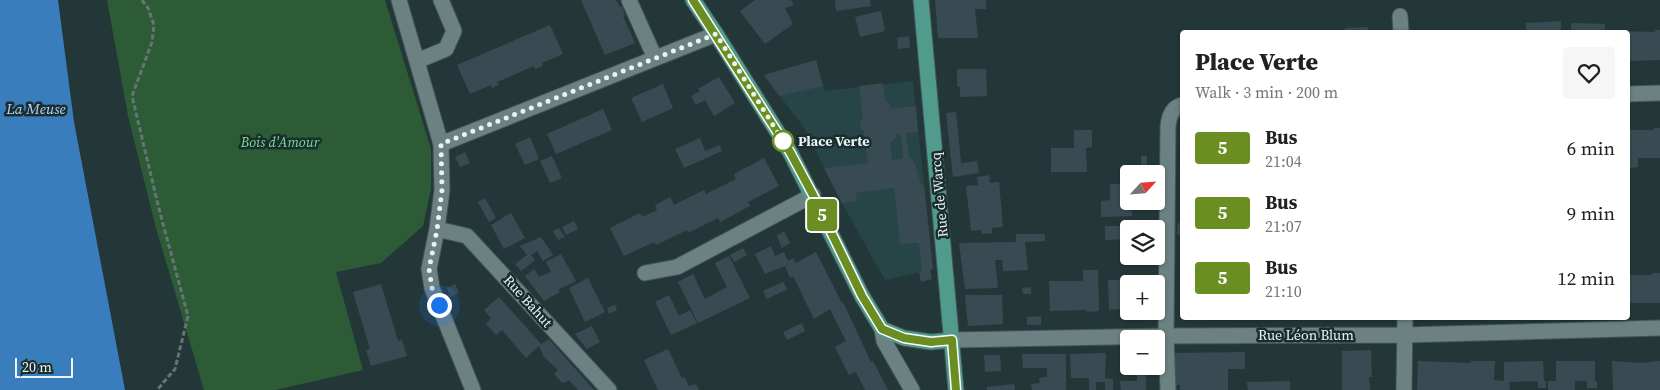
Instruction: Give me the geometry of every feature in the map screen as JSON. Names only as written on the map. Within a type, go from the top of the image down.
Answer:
[{"type":"main road","points":[[693,0],[790,152],[862,296],[882,329],[904,338],[931,342],[952,340]]},
{"type":"main road","name":"Rue de Warcq","points":[[921,0],[956,390]]},
{"type":"street","points":[[399,0],[441,144],[442,190],[437,230],[429,269],[432,288],[473,390]]},
{"type":"street","points":[[417,61],[446,48],[454,31],[441,0]]},
{"type":"street","points":[[629,0],[655,58]]},
{"type":"street","points":[[1400,16],[1401,30]]},
{"type":"street","points":[[441,144],[716,34]]},
{"type":"street","points":[[1630,94],[1660,93]]},
{"type":"street","points":[[1168,390],[1166,336],[1168,126],[1169,116],[1180,106]]},
{"type":"street","points":[[645,273],[677,267],[813,195]]},
{"type":"street","name":"Rue Bahut","points":[[437,230],[467,236],[609,390]]},
{"type":"street","points":[[1404,390],[1405,320]]},
{"type":"street","name":"Rue Léon Blum","points":[[952,340],[1166,336],[1405,335],[1660,328]]},
{"type":"street","points":[[882,329],[884,341],[912,390]]},
{"type":"path","points":[[142,0],[148,8],[154,24],[152,42],[132,96],[159,209],[188,316],[175,369],[157,390]]},
{"type":"shaded area","points":[[816,60],[825,91],[913,81],[933,269],[885,280],[842,203],[805,129],[764,75]]},
{"type":"green space","name":"Bois d'Amour","points":[[107,0],[385,0],[431,149],[431,189],[423,226],[381,263],[336,272],[363,370],[275,390],[204,390],[156,228],[128,116]]},
{"type":"water","name":"La Meuse","points":[[0,0],[58,0],[74,122],[125,390],[0,390]]},
{"type":"building","points":[[581,0],[616,0],[620,7],[622,6],[625,15],[623,16],[635,43],[605,55]]},
{"type":"building","points":[[755,0],[791,0],[794,5],[785,8],[793,24],[765,44],[740,11]]},
{"type":"building","points":[[835,0],[870,0],[871,6],[836,11]]},
{"type":"building","points":[[935,0],[986,0],[986,9],[975,9],[978,38],[938,38]]},
{"type":"building","points":[[881,11],[885,31],[860,37],[855,17]]},
{"type":"building","points":[[1561,21],[1561,30],[1526,30],[1526,23]]},
{"type":"building","points":[[1571,23],[1605,24],[1605,30],[1571,30]]},
{"type":"building","points":[[550,25],[563,54],[542,63],[543,66],[535,69],[534,66],[497,82],[499,85],[492,88],[491,85],[470,94],[457,65]]},
{"type":"building","points":[[1368,27],[1368,30],[1345,30],[1345,28]]},
{"type":"building","points":[[1655,30],[1660,30],[1660,60],[1630,61],[1630,31],[1655,32]]},
{"type":"building","points":[[909,36],[910,48],[898,49],[897,38]]},
{"type":"building","points":[[816,60],[823,86],[779,96],[764,75]]},
{"type":"building","points":[[957,69],[986,69],[987,96],[960,97],[960,87],[957,86]]},
{"type":"building","points":[[719,77],[735,103],[714,116],[705,100],[696,105],[691,96],[700,91],[698,89]]},
{"type":"building","points":[[883,83],[885,100],[889,103],[891,109],[916,106],[918,132],[906,133],[909,157],[916,167],[921,185],[924,185],[933,269],[930,270],[932,279],[921,282],[919,272],[922,272],[919,243],[900,244],[894,188],[856,193],[857,201],[842,203],[824,168],[868,163],[864,130],[861,130],[860,120],[863,119],[859,86]],"holes":[[[896,134],[901,134],[903,159],[892,160],[890,143],[896,138]]]},
{"type":"building","points":[[663,84],[673,108],[642,122],[631,98]]},
{"type":"building","points":[[603,109],[612,130],[556,154],[547,134]]},
{"type":"building","points":[[956,112],[961,163],[977,161],[979,173],[953,177],[946,113]]},
{"type":"building","points":[[1654,128],[1660,128],[1660,158],[1638,158],[1638,167],[1630,168],[1630,130],[1654,130]]},
{"type":"building","points":[[1074,130],[1092,130],[1092,147],[1086,148],[1087,172],[1051,172],[1051,148],[1074,148]]},
{"type":"building","points":[[530,137],[539,159],[525,165],[515,144]]},
{"type":"building","points":[[700,138],[705,151],[720,145],[722,151],[684,168],[675,149]]},
{"type":"building","points":[[465,152],[470,163],[460,167],[455,157]]},
{"type":"building","points":[[552,156],[562,178],[550,183],[540,161]]},
{"type":"building","points":[[1141,156],[1147,156],[1147,165],[1141,165]]},
{"type":"building","points":[[764,158],[779,186],[748,202],[750,206],[720,222],[718,218],[688,233],[687,230],[656,245],[654,242],[624,256],[610,228],[640,213],[642,217],[657,210],[655,205],[670,197],[674,205],[704,190],[706,194],[736,179],[734,174]]},
{"type":"building","points":[[989,175],[990,183],[999,182],[1003,227],[992,228],[992,233],[982,234],[981,230],[971,231],[966,186],[978,185],[977,177]]},
{"type":"building","points":[[1110,184],[1120,184],[1120,210],[1132,210],[1132,216],[1101,217],[1101,201],[1110,200]]},
{"type":"building","points":[[485,198],[496,218],[489,222],[478,202]]},
{"type":"building","points":[[511,213],[525,238],[504,249],[491,225]]},
{"type":"building","points":[[574,221],[578,229],[566,235],[562,227]]},
{"type":"building","points":[[1178,223],[1180,223],[1180,235],[1177,235]]},
{"type":"building","points":[[1105,226],[1120,226],[1120,239],[1105,240]]},
{"type":"building","points":[[559,228],[565,237],[558,240],[553,231]]},
{"type":"building","points":[[784,231],[790,243],[782,248],[777,236]]},
{"type":"building","points":[[1016,234],[1045,234],[1045,241],[1025,242],[1028,270],[1003,271],[1002,260],[995,260],[998,288],[965,289],[959,243],[1016,242]]},
{"type":"building","points":[[541,237],[553,255],[543,261],[537,251],[531,255],[535,260],[521,271],[515,264],[527,255],[520,246]]},
{"type":"building","points":[[771,246],[775,256],[784,252],[788,261],[793,258],[796,263],[816,252],[843,302],[871,362],[873,361],[888,390],[865,390],[856,372],[849,375],[835,347],[846,341],[830,309],[814,319],[793,276],[790,278],[785,266],[765,274],[755,254]]},
{"type":"building","points":[[743,248],[747,255],[734,262],[730,255]]},
{"type":"building","points":[[561,254],[576,281],[558,290],[560,292],[544,301],[525,276],[534,269],[539,277],[551,272],[546,262]]},
{"type":"building","points":[[729,256],[750,298],[698,323],[678,282],[693,274],[705,299],[727,287],[715,263]]},
{"type":"building","points":[[1083,270],[1098,270],[1099,311],[1050,311],[1049,281],[1083,281]]},
{"type":"building","points":[[1652,273],[1660,273],[1660,303],[1630,303],[1630,275],[1652,275]]},
{"type":"building","points":[[588,278],[605,312],[585,322],[569,288]]},
{"type":"building","points":[[1108,280],[1120,280],[1120,309],[1109,310]]},
{"type":"building","points":[[783,282],[787,289],[767,299],[763,291]]},
{"type":"building","points":[[381,284],[398,341],[402,340],[407,356],[371,366],[366,350],[370,349],[353,292]]},
{"type":"building","points":[[455,284],[459,293],[450,297],[447,288]]},
{"type":"building","points":[[1031,287],[1031,294],[1023,294],[1022,288]]},
{"type":"building","points":[[669,295],[679,316],[690,310],[697,323],[671,335],[655,302]]},
{"type":"building","points":[[965,295],[1002,295],[1003,324],[968,326]]},
{"type":"building","points":[[499,297],[541,344],[549,339],[594,390],[578,390],[569,380],[562,383],[554,374],[558,370],[544,357],[539,346],[526,358],[502,330],[496,335],[486,324],[491,318],[484,310]]},
{"type":"building","points":[[615,305],[617,310],[609,314],[607,308]]},
{"type":"building","points":[[1041,316],[1041,325],[1027,325],[1027,317]]},
{"type":"building","points":[[802,323],[805,331],[787,340],[783,332]]},
{"type":"building","points":[[592,326],[600,342],[587,349],[575,334]]},
{"type":"building","points":[[668,349],[682,378],[685,377],[689,386],[696,384],[699,390],[658,390],[644,360]]},
{"type":"building","points":[[1371,350],[1372,377],[1369,377],[1370,390],[1342,390],[1342,351]]},
{"type":"building","points":[[1245,352],[1245,369],[1228,369],[1228,390],[1180,390],[1180,385],[1175,385],[1175,353]]},
{"type":"building","points":[[1106,353],[1105,378],[1113,379],[1113,390],[1105,390],[1105,382],[1096,382],[1096,390],[1089,390],[1089,378],[1071,378],[1070,354]]},
{"type":"building","points":[[1022,354],[1066,354],[1066,390],[1032,390],[1031,384],[1040,383],[1039,378],[1047,377],[1047,368],[1023,368]]},
{"type":"building","points":[[984,355],[1000,355],[1001,371],[985,372]]},
{"type":"building","points":[[1418,361],[1470,363],[1471,361],[1495,361],[1494,380],[1504,381],[1504,362],[1543,361],[1546,388],[1538,388],[1538,381],[1509,382],[1510,390],[1417,390]]},
{"type":"building","points":[[1556,361],[1595,361],[1597,388],[1587,388],[1587,381],[1575,381],[1575,390],[1548,390],[1548,381],[1556,381]]},
{"type":"building","points":[[1612,361],[1640,363],[1660,361],[1660,390],[1613,390]]},
{"type":"building","points":[[1137,375],[1146,375],[1146,390],[1121,390],[1120,381],[1137,381]]},
{"type":"building","points":[[1290,381],[1290,390],[1248,390],[1247,382]]},
{"type":"building","points":[[1014,384],[1015,390],[987,390],[987,387]]},
{"type":"bus line","name":"5","points":[[693,0],[790,152],[862,296],[882,329],[904,338],[931,342],[952,340],[956,390]]},
{"type":"place","name":"Place Verte","points":[[783,141]]},
{"type":"route","points":[[439,305],[432,288],[429,269],[437,230],[442,190],[441,144],[716,34],[783,141]]}]
